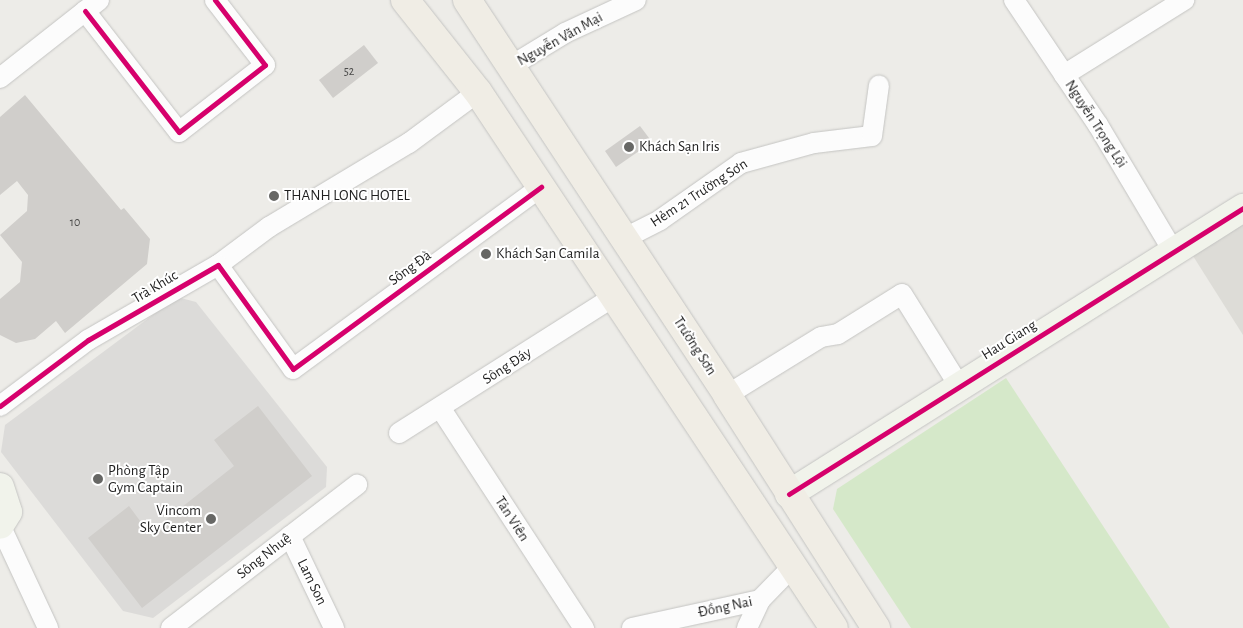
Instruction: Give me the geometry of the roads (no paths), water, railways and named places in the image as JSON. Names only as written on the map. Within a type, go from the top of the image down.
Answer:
[{"type":"main road","points":[[405,0],[478,92],[794,565],[834,628]]},
{"type":"main road","name":"Trường Sơn","points":[[467,0],[728,395],[789,494],[876,628]]},
{"type":"street","points":[[0,78],[92,5],[179,132],[265,65],[214,0]]},
{"type":"street","name":"Nguyễn Văn Mại","points":[[511,66],[565,33],[636,0]]},
{"type":"street","name":"Nguyễn Trọng Lội","points":[[1014,0],[1064,75],[1173,252]]},
{"type":"street","points":[[1064,75],[1184,0]]},
{"type":"street","name":"Hẻm 21 Trường Sơn","points":[[625,238],[660,220],[741,163],[814,143],[872,136],[879,85]]},
{"type":"street","name":"Trà Khúc","points":[[0,406],[88,340],[218,265],[270,227],[409,144],[478,92]]},
{"type":"street","name":"Sông Đà","points":[[218,265],[293,369],[541,187]]},
{"type":"street","name":"Hau Giang","points":[[789,494],[1243,208]]},
{"type":"street","points":[[728,395],[821,337],[838,334],[902,294],[960,387]]},
{"type":"street","name":"Sông Đáy","points":[[399,433],[441,410],[614,297]]},
{"type":"street","name":"Tản Viên","points":[[441,410],[584,628]]},
{"type":"street","name":"Sông Nhuệ","points":[[171,628],[357,485]]},
{"type":"street","points":[[0,487],[8,512],[0,525],[48,628]]},
{"type":"street","name":"Lam Son","points":[[290,536],[334,628]]},
{"type":"street","points":[[747,628],[760,600],[794,565]]},
{"type":"street","name":"Đồng Nai","points":[[632,628],[760,600]]},
{"type":"place","name":"Khách Sạn Iris","points":[[629,147]]},
{"type":"place","name":"THANH LONG HOTEL","points":[[274,196]]},
{"type":"place","name":"Khách Sạn Camila","points":[[486,254]]},
{"type":"place","name":"Phòng Tập Gym Captain","points":[[98,479]]},
{"type":"place","name":"Vincom Sky Center","points":[[211,519]]}]
